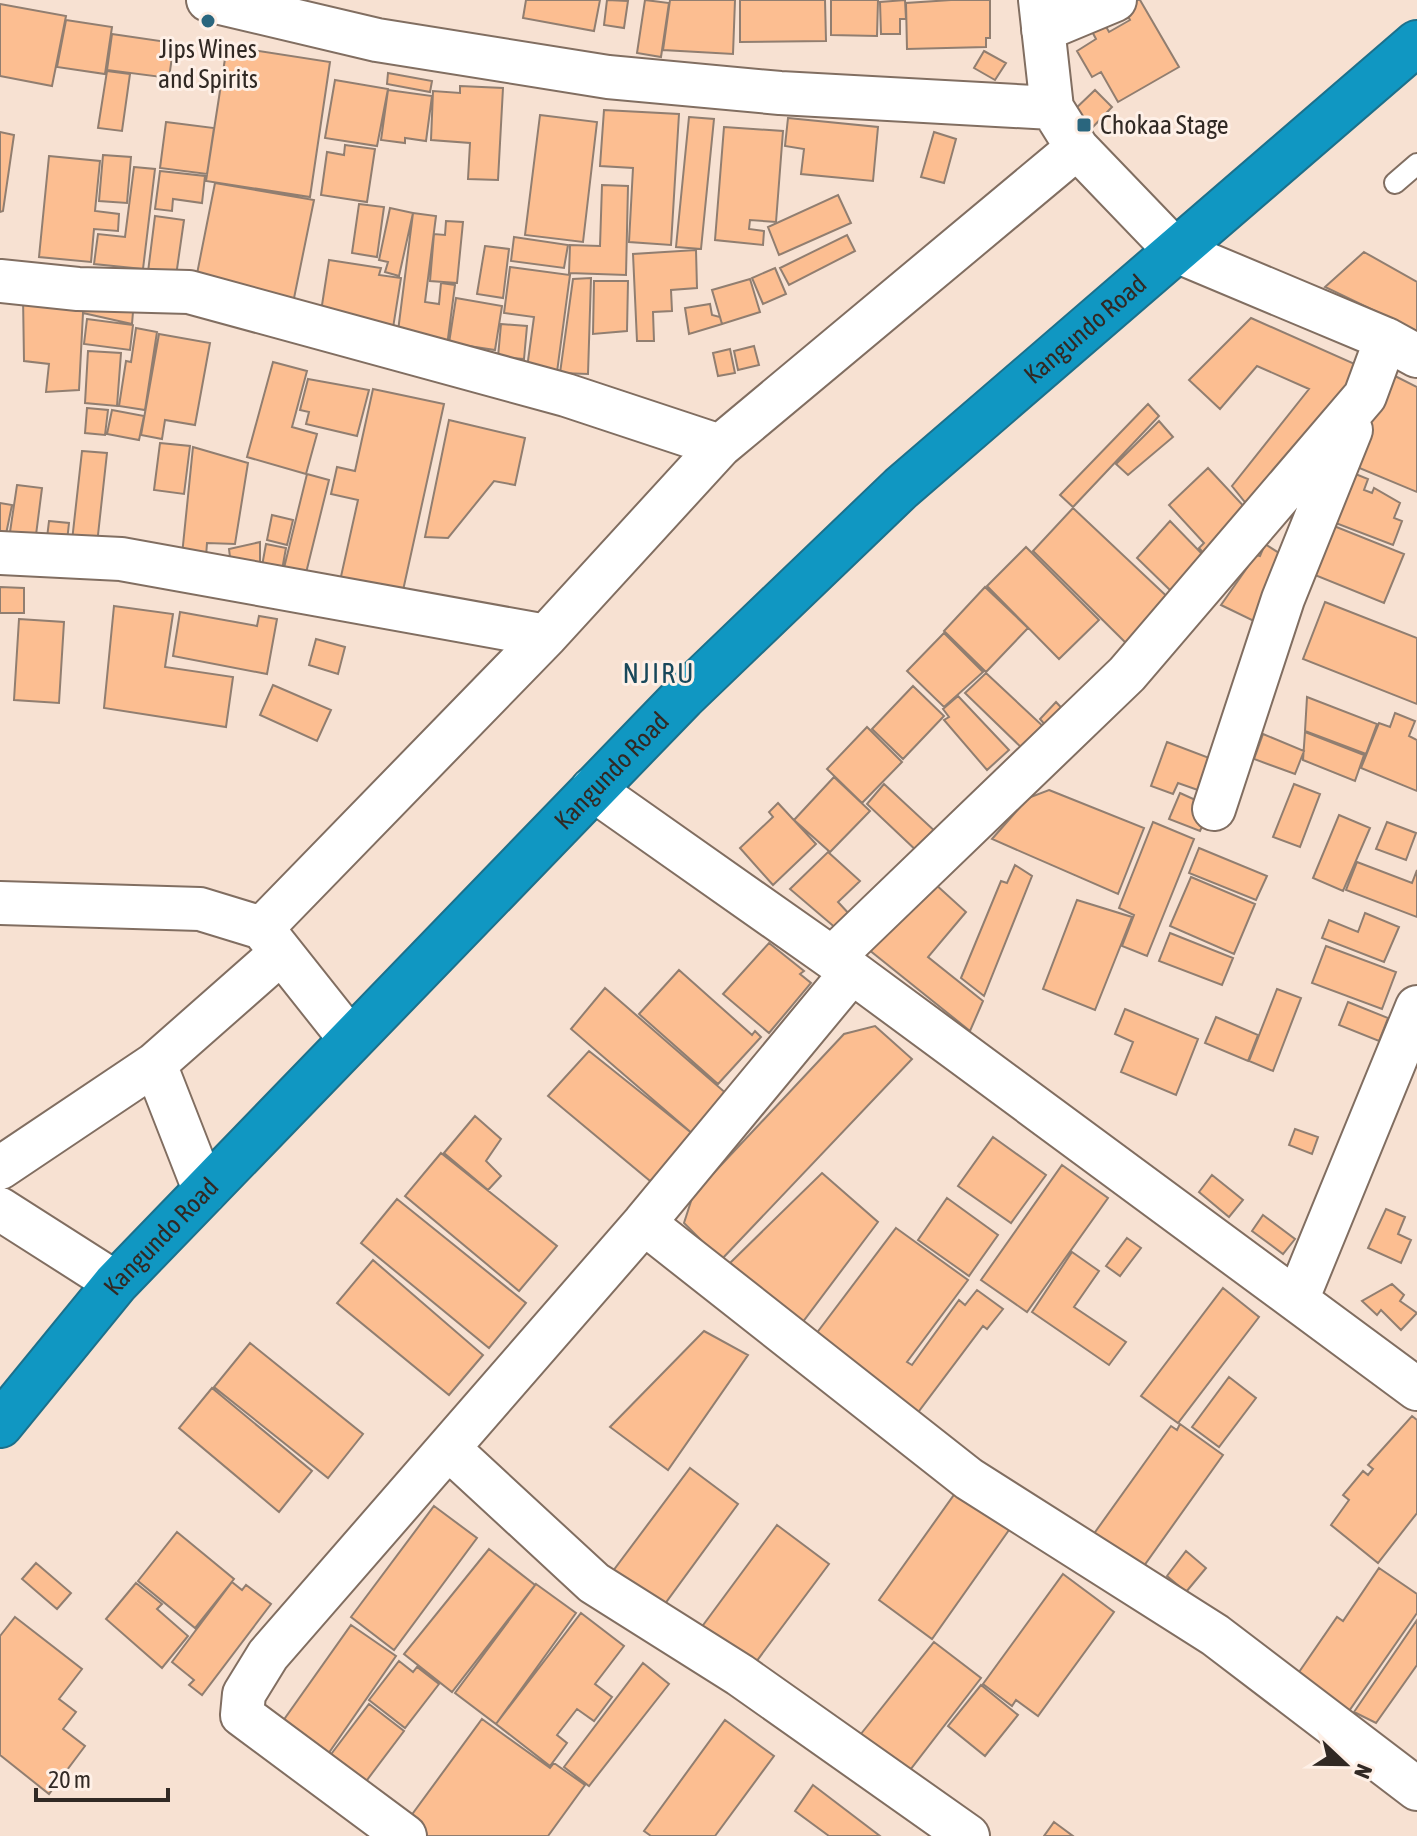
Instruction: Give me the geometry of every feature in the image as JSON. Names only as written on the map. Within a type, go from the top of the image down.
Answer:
[{"type":"highway","name":"Kangundo Road","points":[[0,1425],[116,1283],[592,789],[901,488],[1417,43]]},
{"type":"street","points":[[208,0],[377,40],[608,77],[780,93],[1052,108]]},
{"type":"street","points":[[405,1836],[242,1715],[244,1694],[268,1655],[644,1223],[842,965],[1127,674],[1365,396],[1402,347],[1176,251],[1077,148],[1052,108],[1041,15],[1115,0]]},
{"type":"street","points":[[0,1168],[155,1064],[272,941],[720,446],[1077,148]]},
{"type":"street","points":[[0,281],[78,289],[189,292],[566,395],[720,446]]},
{"type":"street","points":[[1214,809],[1283,599],[1365,396]]},
{"type":"street","points":[[0,553],[121,559],[546,636]]},
{"type":"street","points":[[592,789],[842,965],[1417,1389]]},
{"type":"street","points":[[0,903],[200,909],[272,941],[350,1039]]},
{"type":"street","points":[[1297,1300],[1417,1007]]},
{"type":"street","points":[[155,1064],[205,1192]]},
{"type":"street","points":[[0,1209],[116,1283]]},
{"type":"street","points":[[644,1223],[969,1479],[1215,1635],[1417,1789]]},
{"type":"street","points":[[449,1449],[594,1583],[740,1675],[968,1836]]},
{"type":"lane","points":[[1395,183],[1417,164]]},
{"type":"building","points":[[526,0],[600,0],[594,31],[523,18]]},
{"type":"building","points":[[607,0],[628,1],[624,28],[604,25]]},
{"type":"building","points":[[645,0],[669,3],[661,57],[637,53]]},
{"type":"building","points":[[670,0],[735,0],[733,54],[663,50]]},
{"type":"building","points":[[740,0],[825,0],[826,41],[740,42]]},
{"type":"building","points":[[831,0],[878,0],[877,36],[831,35]]},
{"type":"building","points":[[905,0],[906,19],[900,19],[900,34],[881,34],[880,2]]},
{"type":"building","points":[[990,0],[990,38],[986,38],[986,47],[907,49],[906,3]]},
{"type":"building","points":[[1140,0],[1179,67],[1118,102],[1101,72],[1092,77],[1077,51],[1096,39],[1087,22],[1099,14],[1109,32],[1130,20],[1122,6]]},
{"type":"building","points":[[0,4],[66,16],[52,86],[0,76]]},
{"type":"building","points":[[66,20],[112,27],[105,74],[57,67]]},
{"type":"building","points":[[112,34],[174,43],[169,78],[107,70]]},
{"type":"building","points":[[227,46],[330,62],[310,197],[206,181]]},
{"type":"building","points":[[984,51],[1006,63],[995,80],[974,68]]},
{"type":"building","points":[[107,71],[130,74],[122,131],[98,128]]},
{"type":"building","points":[[388,73],[432,81],[430,92],[387,84]]},
{"type":"building","points":[[335,80],[388,89],[377,146],[325,138]]},
{"type":"building","points":[[460,86],[503,88],[498,180],[468,179],[470,143],[431,140],[433,91],[460,93]]},
{"type":"building","points":[[388,90],[432,96],[426,141],[405,138],[405,143],[381,140]]},
{"type":"building","points":[[1095,90],[1112,107],[1090,130],[1072,112]]},
{"type":"building","points":[[604,110],[679,114],[671,245],[629,242],[633,168],[600,166]]},
{"type":"building","points":[[540,115],[597,122],[583,242],[525,235]]},
{"type":"building","points":[[689,117],[714,119],[701,249],[676,247]]},
{"type":"building","points":[[788,118],[878,127],[873,181],[801,174],[804,149],[785,146]]},
{"type":"building","points":[[166,122],[214,128],[207,174],[160,168]]},
{"type":"building","points":[[724,127],[783,131],[776,222],[750,220],[749,229],[764,231],[763,245],[715,240]]},
{"type":"building","points":[[0,132],[14,135],[3,211],[0,212]]},
{"type":"building","points":[[934,132],[956,139],[944,183],[921,177]]},
{"type":"building","points":[[345,145],[375,149],[367,202],[321,195],[327,152],[344,155]]},
{"type":"building","points":[[103,155],[131,157],[127,203],[99,201]]},
{"type":"building","points":[[49,156],[100,161],[95,211],[119,214],[118,231],[94,229],[91,262],[39,257]]},
{"type":"building","points":[[134,167],[155,169],[143,269],[94,264],[98,234],[125,237]]},
{"type":"building","points":[[160,171],[205,176],[202,203],[173,199],[172,211],[155,209]]},
{"type":"building","points":[[215,183],[314,200],[292,308],[194,289]]},
{"type":"building","points":[[602,185],[628,186],[626,275],[569,273],[570,245],[600,246]]},
{"type":"building","points":[[838,195],[851,223],[779,255],[768,227]]},
{"type":"building","points":[[359,204],[384,207],[377,257],[352,253]]},
{"type":"building","points":[[390,208],[413,213],[399,276],[385,272],[388,262],[379,260]]},
{"type":"building","points":[[413,213],[436,216],[425,302],[439,304],[441,283],[455,285],[447,346],[397,339]]},
{"type":"building","points":[[155,216],[184,220],[176,276],[148,272]]},
{"type":"building","points":[[446,221],[463,222],[457,283],[430,281],[434,234],[445,235]]},
{"type":"building","points":[[847,235],[855,251],[789,285],[780,268]]},
{"type":"building","points":[[514,237],[568,245],[564,268],[511,261]]},
{"type":"building","points":[[485,246],[509,249],[503,298],[477,294]]},
{"type":"building","points":[[696,250],[697,288],[671,290],[672,311],[653,312],[654,341],[637,341],[633,254]]},
{"type":"building","points":[[1364,252],[1417,282],[1417,331],[1325,287]]},
{"type":"building","points":[[329,260],[381,268],[379,275],[401,278],[393,328],[320,318]]},
{"type":"building","points":[[510,267],[570,275],[557,372],[527,368],[534,317],[504,313]]},
{"type":"building","points":[[775,268],[786,294],[763,304],[752,278]]},
{"type":"building","points":[[591,278],[588,374],[560,373],[573,279]]},
{"type":"building","points":[[750,279],[760,312],[722,324],[712,290]]},
{"type":"building","points":[[594,281],[628,281],[627,331],[593,334]]},
{"type":"building","points":[[23,296],[133,312],[132,324],[83,313],[79,390],[46,392],[49,364],[24,361]]},
{"type":"building","points":[[456,298],[502,306],[495,350],[449,343]]},
{"type":"building","points":[[710,304],[712,315],[720,317],[722,324],[689,334],[685,308]]},
{"type":"building","points":[[1251,318],[1357,365],[1350,397],[1256,516],[1232,486],[1309,389],[1257,366],[1220,409],[1189,380]]},
{"type":"building","points":[[87,319],[133,325],[130,350],[84,344]]},
{"type":"building","points":[[501,324],[527,326],[524,359],[498,357]]},
{"type":"building","points":[[136,328],[157,332],[145,410],[119,406],[126,361],[131,362]]},
{"type":"building","points":[[159,334],[210,343],[195,425],[165,420],[162,439],[141,435]]},
{"type":"building","points":[[754,346],[759,365],[738,370],[734,351]]},
{"type":"building","points":[[730,349],[735,373],[718,376],[713,353]]},
{"type":"building","points":[[88,351],[121,353],[117,406],[85,403]]},
{"type":"building","points":[[273,362],[307,371],[292,427],[317,434],[306,474],[247,457]]},
{"type":"building","points":[[1393,375],[1417,387],[1417,492],[1345,462]]},
{"type":"building","points":[[308,379],[369,390],[357,436],[306,424],[309,412],[300,410]]},
{"type":"building","points":[[373,389],[444,404],[402,595],[340,581],[358,500],[331,494],[337,467],[355,471]]},
{"type":"building","points":[[1148,404],[1159,416],[1073,507],[1060,495]]},
{"type":"building","points":[[87,408],[108,410],[105,435],[85,433]]},
{"type":"building","points":[[112,410],[144,416],[139,440],[107,434]]},
{"type":"building","points":[[449,420],[525,438],[515,485],[494,481],[448,538],[425,537]]},
{"type":"building","points":[[1159,421],[1173,437],[1128,475],[1116,464]]},
{"type":"building","points":[[160,443],[190,446],[184,494],[154,490]]},
{"type":"building","points":[[193,447],[248,463],[235,544],[207,543],[206,557],[182,555]]},
{"type":"building","points":[[82,451],[107,453],[97,544],[72,541]]},
{"type":"building","points":[[1208,468],[1250,513],[1205,555],[1199,548],[1204,543],[1169,505]]},
{"type":"building","points":[[1348,471],[1368,479],[1364,490],[1372,493],[1374,488],[1400,503],[1394,518],[1402,521],[1393,545],[1320,517]]},
{"type":"building","points":[[307,474],[329,480],[305,577],[283,572]]},
{"type":"building","points":[[17,485],[42,488],[36,535],[10,532]]},
{"type":"building","points":[[0,503],[12,505],[6,534],[0,533]]},
{"type":"building","points":[[1073,508],[1175,604],[1132,649],[1033,551]]},
{"type":"building","points":[[272,515],[293,520],[287,545],[267,540]]},
{"type":"building","points":[[1319,520],[1404,554],[1384,603],[1300,569]]},
{"type":"building","points":[[49,521],[69,523],[67,541],[47,538]]},
{"type":"building","points":[[1170,521],[1205,557],[1172,592],[1137,558]]},
{"type":"building","points":[[260,542],[260,565],[231,565],[229,549]]},
{"type":"building","points":[[266,544],[286,548],[282,570],[262,566]]},
{"type":"building","points":[[1265,544],[1290,560],[1262,625],[1221,605],[1256,555],[1260,556]]},
{"type":"building","points":[[1026,547],[1099,620],[1059,659],[987,586]]},
{"type":"building","points":[[0,587],[24,588],[24,613],[0,613]]},
{"type":"building","points":[[985,587],[1028,628],[986,672],[944,631]]},
{"type":"building","points":[[1325,602],[1417,638],[1417,704],[1303,659]]},
{"type":"building","points":[[114,606],[173,614],[165,667],[233,677],[226,727],[104,708]]},
{"type":"building","points":[[180,612],[257,626],[259,616],[277,619],[267,674],[173,656]]},
{"type":"building","points":[[19,619],[64,622],[59,703],[14,700]]},
{"type":"building","points":[[944,633],[983,672],[944,707],[907,671]]},
{"type":"building","points":[[316,639],[345,647],[338,674],[309,665]]},
{"type":"building","points":[[986,673],[1047,730],[1026,752],[965,693]]},
{"type":"building","points":[[273,685],[331,710],[317,741],[260,715]]},
{"type":"building","points":[[913,686],[944,716],[903,759],[872,729]]},
{"type":"building","points":[[958,696],[1009,750],[987,770],[944,720],[949,717],[943,709]]},
{"type":"building","points":[[1307,697],[1377,724],[1366,754],[1305,731]]},
{"type":"building","points":[[1056,702],[1070,717],[1052,733],[1040,719]]},
{"type":"building","points":[[1395,713],[1415,721],[1409,736],[1417,740],[1417,791],[1361,768],[1379,723],[1390,727]]},
{"type":"building","points":[[867,727],[902,762],[862,803],[827,769]]},
{"type":"building","points":[[1305,732],[1364,755],[1355,781],[1303,760]]},
{"type":"building","points":[[1263,734],[1304,751],[1295,774],[1254,759]]},
{"type":"building","points":[[1167,742],[1225,764],[1212,795],[1178,783],[1173,794],[1151,786]]},
{"type":"building","points":[[834,777],[870,811],[830,852],[794,820]]},
{"type":"building","points":[[884,784],[938,834],[920,854],[867,804]]},
{"type":"building","points":[[1294,784],[1320,794],[1300,847],[1273,837]]},
{"type":"building","points":[[1049,790],[1144,828],[1118,894],[992,839],[1028,798]]},
{"type":"building","points":[[1180,793],[1211,807],[1200,831],[1169,819]]},
{"type":"building","points":[[778,803],[816,844],[773,885],[740,848],[773,817],[769,812]]},
{"type":"building","points":[[1339,815],[1370,828],[1343,891],[1313,878]]},
{"type":"building","points":[[1153,822],[1194,839],[1147,956],[1122,946],[1134,915],[1119,908]]},
{"type":"building","points":[[1387,822],[1416,833],[1406,860],[1376,849]]},
{"type":"building","points":[[1199,848],[1267,876],[1256,900],[1189,873]]},
{"type":"building","points":[[828,852],[860,881],[838,902],[852,917],[838,930],[790,889]]},
{"type":"building","points":[[1357,862],[1412,883],[1417,870],[1417,917],[1346,890]]},
{"type":"building","points":[[1015,865],[1032,876],[984,996],[961,978],[1001,881],[1007,883]]},
{"type":"building","points":[[1191,877],[1255,904],[1234,954],[1170,926]]},
{"type":"building","points":[[934,883],[966,912],[928,957],[983,1001],[970,1031],[858,941]]},
{"type":"building","points":[[1077,900],[1132,917],[1095,1010],[1043,989]]},
{"type":"building","points":[[1365,913],[1399,927],[1384,962],[1322,938],[1329,920],[1358,932]]},
{"type":"building","points":[[1170,933],[1233,958],[1222,985],[1159,961]]},
{"type":"building","points":[[769,943],[804,971],[800,974],[811,983],[769,1033],[723,994]]},
{"type":"building","points":[[1326,946],[1396,972],[1382,1009],[1312,983]]},
{"type":"building","points":[[679,970],[752,1035],[755,1031],[761,1037],[718,1084],[639,1014]]},
{"type":"building","points":[[605,988],[728,1095],[694,1135],[571,1029]]},
{"type":"building","points":[[1277,989],[1301,998],[1273,1071],[1249,1061]]},
{"type":"building","points":[[1348,1002],[1388,1018],[1379,1041],[1339,1025]]},
{"type":"building","points":[[1125,1009],[1198,1039],[1176,1095],[1121,1072],[1133,1042],[1115,1034]]},
{"type":"building","points":[[1216,1017],[1258,1035],[1248,1061],[1205,1043]]},
{"type":"building","points":[[875,1026],[912,1059],[721,1260],[684,1223],[693,1195],[844,1034]]},
{"type":"building","points":[[589,1051],[704,1143],[661,1190],[548,1096]]},
{"type":"building","points":[[475,1116],[501,1139],[486,1161],[501,1176],[488,1190],[444,1153]]},
{"type":"building","points":[[1295,1129],[1318,1137],[1312,1154],[1289,1145]]},
{"type":"building","points":[[993,1137],[1046,1175],[1011,1223],[958,1186]]},
{"type":"building","points":[[441,1153],[557,1246],[519,1291],[405,1196]]},
{"type":"building","points":[[1062,1165],[1108,1198],[1027,1312],[981,1280]]},
{"type":"building","points":[[822,1173],[878,1222],[802,1323],[730,1263]]},
{"type":"building","points":[[1212,1175],[1243,1200],[1229,1217],[1199,1192]]},
{"type":"building","points":[[947,1198],[998,1235],[969,1276],[918,1240]]},
{"type":"building","points":[[397,1199],[526,1303],[489,1348],[361,1243]]},
{"type":"building","points":[[1386,1209],[1405,1217],[1398,1234],[1411,1240],[1401,1263],[1368,1248]]},
{"type":"building","points":[[1263,1215],[1295,1239],[1283,1254],[1252,1231]]},
{"type":"building","points":[[896,1228],[968,1280],[907,1362],[912,1365],[959,1300],[965,1305],[977,1290],[1003,1309],[987,1329],[983,1326],[916,1415],[813,1338]]},
{"type":"building","points":[[1127,1238],[1141,1248],[1120,1276],[1106,1266]]},
{"type":"building","points":[[1072,1252],[1099,1271],[1074,1307],[1126,1342],[1109,1365],[1032,1312]]},
{"type":"building","points":[[373,1260],[483,1355],[449,1395],[337,1303]]},
{"type":"building","points":[[1392,1284],[1404,1295],[1400,1301],[1417,1313],[1401,1330],[1381,1310],[1377,1315],[1362,1301]]},
{"type":"building","points":[[1223,1288],[1259,1317],[1178,1423],[1141,1396]]},
{"type":"building","points":[[704,1331],[748,1355],[668,1470],[610,1427]]},
{"type":"building","points":[[250,1343],[363,1434],[328,1478],[214,1387]]},
{"type":"building","points":[[1229,1377],[1256,1398],[1219,1447],[1192,1427]]},
{"type":"building","points":[[212,1388],[312,1471],[279,1512],[179,1428]]},
{"type":"building","points":[[1412,1416],[1417,1420],[1417,1513],[1378,1563],[1331,1525],[1349,1500],[1343,1495],[1363,1471],[1368,1475],[1373,1469],[1368,1465]]},
{"type":"building","points":[[1180,1424],[1223,1455],[1141,1570],[1093,1535],[1171,1426],[1177,1430]]},
{"type":"building","points":[[690,1468],[738,1504],[656,1616],[607,1579]]},
{"type":"building","points":[[956,1492],[1009,1530],[932,1639],[879,1600]]},
{"type":"building","points":[[434,1506],[477,1538],[394,1650],[351,1617]]},
{"type":"building","points":[[777,1525],[829,1564],[750,1670],[698,1632]]},
{"type":"building","points":[[177,1532],[234,1579],[195,1628],[138,1581]]},
{"type":"building","points":[[489,1549],[535,1585],[452,1692],[404,1654]]},
{"type":"building","points":[[1186,1551],[1206,1568],[1186,1592],[1167,1576]]},
{"type":"building","points":[[36,1563],[71,1593],[57,1609],[22,1579]]},
{"type":"building","points":[[1379,1568],[1417,1594],[1417,1613],[1349,1711],[1297,1675],[1337,1617],[1343,1621]]},
{"type":"building","points":[[1063,1574],[1114,1612],[1038,1716],[1016,1700],[1012,1706],[983,1684]]},
{"type":"building","points":[[232,1582],[242,1590],[246,1585],[271,1604],[202,1695],[189,1685],[194,1680],[172,1662]]},
{"type":"building","points":[[136,1583],[162,1604],[157,1609],[188,1636],[162,1668],[106,1619]]},
{"type":"building","points":[[536,1584],[576,1613],[496,1724],[455,1693]]},
{"type":"building","points":[[581,1613],[624,1646],[595,1684],[612,1697],[594,1721],[577,1709],[557,1735],[567,1743],[550,1766],[496,1724]]},
{"type":"building","points":[[15,1617],[82,1669],[59,1699],[76,1712],[63,1729],[85,1746],[49,1794],[0,1755],[0,1636]]},
{"type":"building","points":[[1417,1620],[1417,1665],[1376,1723],[1354,1712]]},
{"type":"building","points":[[351,1625],[396,1656],[319,1767],[273,1735]]},
{"type":"building","points":[[934,1642],[981,1678],[897,1787],[849,1749]]},
{"type":"building","points":[[399,1661],[413,1672],[417,1667],[439,1684],[405,1728],[369,1700]]},
{"type":"building","points":[[643,1663],[669,1684],[589,1786],[564,1767]]},
{"type":"building","points":[[981,1685],[1018,1715],[985,1756],[948,1726]]},
{"type":"building","points":[[369,1704],[404,1731],[361,1788],[326,1761]]},
{"type":"building","points":[[482,1719],[550,1768],[554,1763],[585,1785],[548,1836],[421,1836],[405,1824]]},
{"type":"building","points":[[725,1720],[774,1756],[715,1836],[651,1836],[644,1831]]},
{"type":"building","points":[[813,1785],[880,1836],[829,1836],[795,1811]]},
{"type":"building","points":[[1054,1822],[1073,1836],[1044,1836]]},
{"type":"place","name":"Jips Wines and Spirits","points":[[208,21]]},
{"type":"place","name":"Chokaa Stage","points":[[1084,125]]},
{"type":"district","name":"NJIRU","points":[[659,673]]}]
